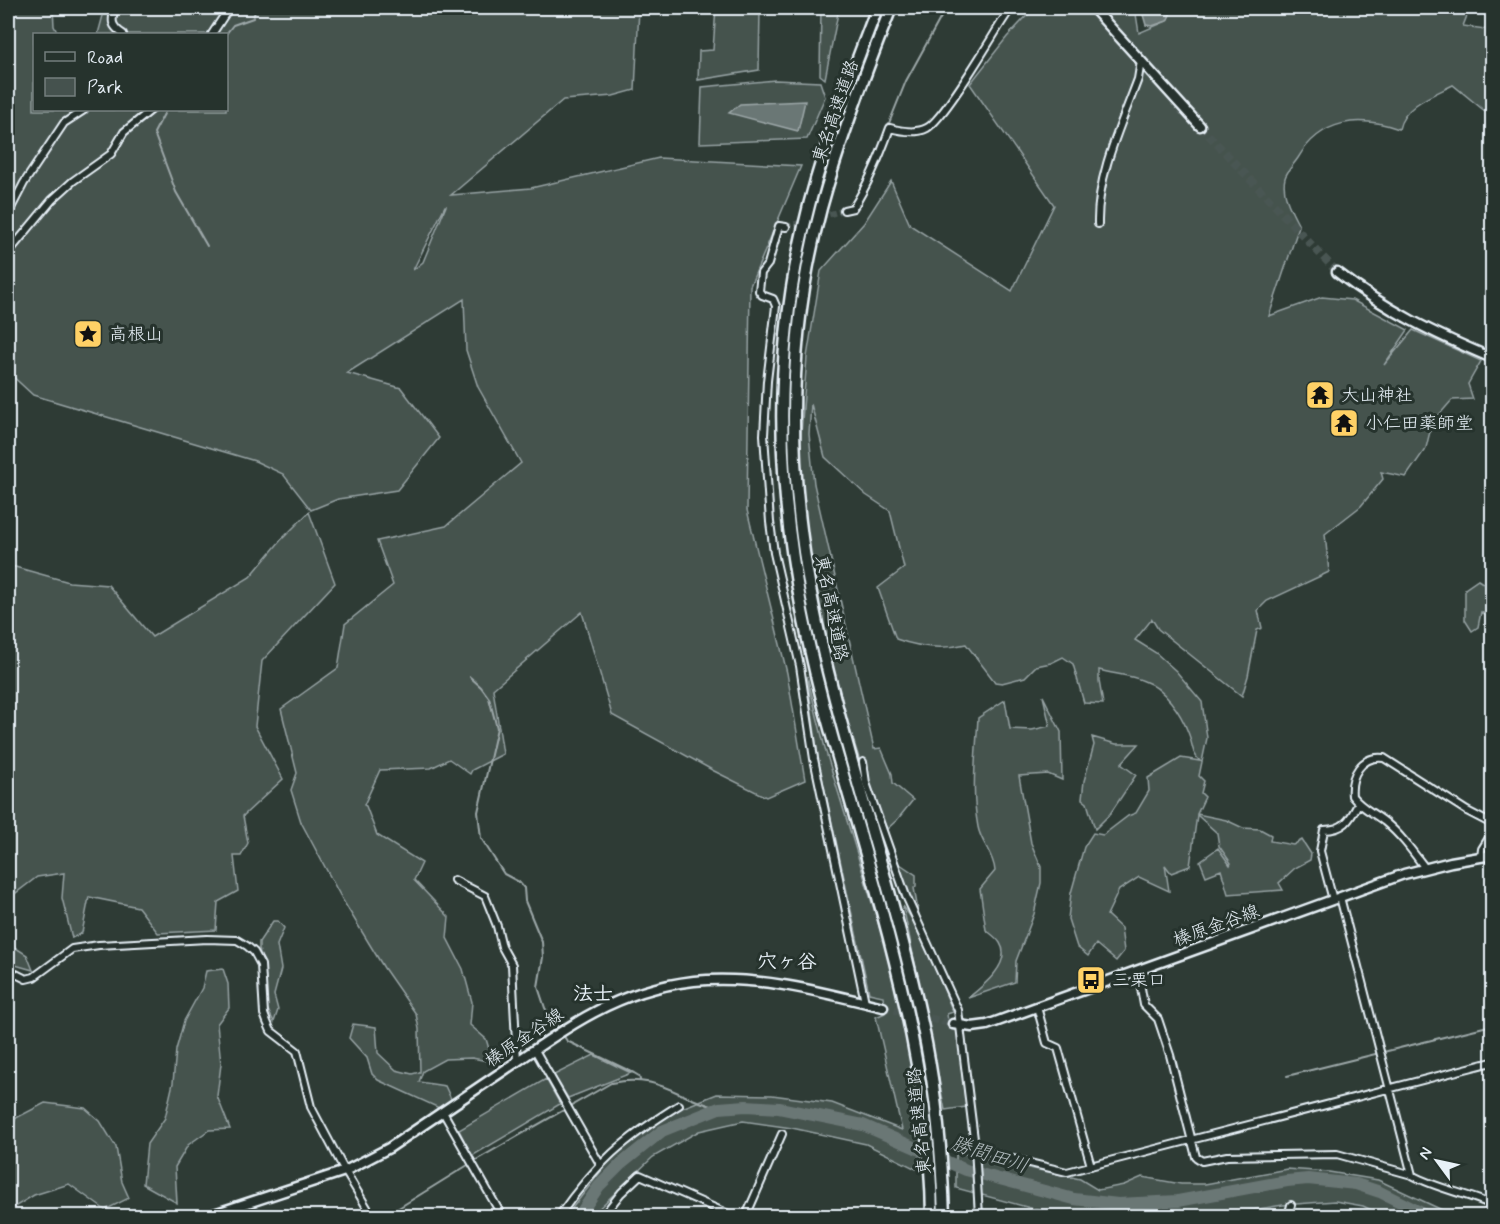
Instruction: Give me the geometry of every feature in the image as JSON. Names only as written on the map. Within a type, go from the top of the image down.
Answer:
[{"type":"highway","name":"東名高速道路","points":[[877,8],[825,149],[800,245],[783,363],[782,452],[789,542],[805,626],[831,733],[899,980],[916,1057],[925,1118],[932,1216]]},
{"type":"highway","name":"東名高速道路","points":[[891,8],[836,157],[810,256],[797,350],[794,413],[795,462],[804,549],[815,615],[842,728],[906,954],[926,1044],[937,1119],[944,1216]]},
{"type":"main road","points":[[1093,8],[1200,126]]},
{"type":"main road","points":[[1337,272],[1376,301],[1413,323],[1492,358]]},
{"type":"main road","name":"榛原金谷線","points":[[957,1024],[972,1027],[987,1025],[1425,868],[1492,855]]},
{"type":"main road","name":"榛原金谷線","points":[[208,1216],[345,1171],[389,1148],[585,1016],[629,996],[708,980],[771,983],[883,1006]]},
{"type":"street","points":[[115,8],[111,21],[113,27],[122,33]]},
{"type":"street","points":[[213,33],[229,8]]},
{"type":"street","points":[[844,210],[853,208],[861,196],[875,169],[890,128],[904,132],[928,128],[951,100],[1009,11],[1015,8]]},
{"type":"street","points":[[1098,224],[1102,184],[1138,79],[1141,61]]},
{"type":"street","points":[[8,214],[24,183],[64,123],[82,111]]},
{"type":"street","points":[[8,253],[52,200],[73,181],[111,154],[124,132],[150,111]]},
{"type":"street","points":[[786,227],[779,226],[768,264],[761,273],[759,291],[762,295],[773,299],[776,306],[767,381],[764,435],[770,522],[774,553],[800,666],[814,759],[865,1002]]},
{"type":"street","points":[[1425,868],[1403,840],[1384,821],[1358,804],[1352,796],[1351,786],[1357,771],[1370,759],[1384,758],[1467,811],[1492,824]]},
{"type":"street","points":[[863,762],[866,783],[906,896],[958,1010],[957,1024],[975,1147],[979,1216]]},
{"type":"street","points":[[1358,804],[1351,819],[1345,825],[1324,830],[1320,851],[1336,898],[1390,1088],[1412,1175]]},
{"type":"street","points":[[1481,857],[1482,849],[1492,833]]},
{"type":"street","points":[[454,880],[485,896],[502,947],[512,965],[517,1061]]},
{"type":"street","points":[[8,970],[26,979],[34,977],[72,949],[86,947],[207,939],[237,940],[254,952],[261,965],[264,1014],[267,1022],[271,1031],[297,1051],[311,1107],[372,1216]]},
{"type":"street","points":[[1138,971],[1144,1005],[1158,1018],[1170,1055],[1196,1157],[1202,1161],[1227,1156],[1337,1154],[1412,1175],[1492,1204]]},
{"type":"street","points":[[1037,1007],[1047,1043],[1058,1048],[1090,1166]]},
{"type":"street","points":[[535,1050],[600,1164]]},
{"type":"street","points":[[975,1147],[1067,1172],[1492,1062]]},
{"type":"street","points":[[559,1216],[580,1187],[618,1146],[679,1105]]},
{"type":"street","points":[[442,1112],[502,1216]]},
{"type":"street","points":[[746,1216],[782,1134]]},
{"type":"street","points":[[603,1216],[621,1193],[640,1175],[734,1216]]},
{"type":"street","points":[[1288,1216],[1291,1205]]},
{"type":"green space","points":[[8,8],[53,8],[54,26],[58,33],[33,33],[33,111],[228,111],[228,33],[98,33],[105,8],[639,8],[635,90],[613,96],[563,100],[451,195],[531,188],[659,158],[801,166],[750,286],[747,510],[787,673],[805,780],[766,797],[612,715],[582,612],[493,689],[503,754],[472,770],[470,774],[449,759],[431,768],[380,770],[364,805],[377,835],[422,863],[414,880],[449,917],[447,938],[463,969],[472,1002],[470,1025],[486,1039],[493,1062],[472,1058],[445,1059],[423,1071],[419,1082],[445,1086],[452,1101],[439,1108],[378,1080],[372,1074],[367,1058],[349,1038],[353,1024],[376,1027],[378,1053],[396,1070],[412,1074],[420,1072],[419,1029],[416,1014],[384,968],[342,899],[301,822],[291,790],[297,773],[281,709],[338,668],[345,624],[393,585],[377,541],[446,526],[521,463],[478,387],[466,350],[464,299],[347,373],[401,388],[439,438],[397,490],[338,499],[311,510],[283,474],[255,461],[33,395],[8,372]],"holes":[[[445,206],[446,206],[423,262],[413,270]]]},
{"type":"green space","points":[[716,8],[760,8],[759,70],[698,80],[699,51],[713,50]]},
{"type":"green space","points":[[821,8],[839,8],[825,79],[820,75]]},
{"type":"green space","points":[[1034,8],[1135,8],[1139,33],[1167,21],[1173,8],[1470,8],[1463,26],[1492,30],[1492,117],[1453,85],[1413,107],[1407,113],[1399,129],[1370,122],[1342,124],[1318,135],[1307,145],[1285,178],[1286,197],[1299,226],[1269,316],[1322,297],[1352,300],[1408,330],[1384,365],[1413,330],[1481,361],[1468,384],[1473,399],[1452,400],[1432,423],[1426,448],[1406,477],[1381,472],[1383,479],[1361,506],[1325,534],[1329,572],[1267,601],[1258,610],[1262,628],[1257,630],[1242,696],[1158,629],[1152,619],[1135,640],[1156,653],[1176,671],[1202,702],[1207,738],[1199,776],[1204,781],[1201,793],[1205,797],[1197,814],[1226,820],[1243,828],[1260,829],[1271,835],[1270,841],[1293,845],[1302,840],[1311,854],[1310,860],[1295,868],[1279,883],[1283,890],[1228,894],[1221,870],[1206,876],[1200,861],[1218,848],[1230,865],[1231,863],[1219,846],[1217,833],[1197,815],[1190,866],[1171,873],[1165,865],[1169,891],[1139,877],[1119,890],[1107,915],[1121,928],[1124,951],[1116,961],[1096,944],[1088,956],[1077,947],[1068,919],[1071,893],[1084,847],[1093,833],[1103,835],[1128,816],[1136,813],[1149,791],[1148,778],[1181,758],[1200,761],[1195,755],[1188,732],[1176,709],[1165,695],[1151,684],[1133,677],[1099,670],[1103,704],[1084,703],[1073,664],[1063,657],[1051,663],[1036,666],[1025,677],[1002,683],[995,682],[966,644],[931,647],[896,639],[878,588],[904,568],[890,511],[866,495],[825,457],[811,404],[809,434],[814,484],[874,749],[881,748],[892,774],[893,783],[913,800],[887,829],[865,777],[839,695],[810,571],[799,459],[807,357],[821,271],[864,223],[891,181],[910,225],[1012,291],[1054,205],[970,84],[1007,37]]},
{"type":"green space","points":[[775,80],[820,82],[825,97],[807,139],[700,143],[702,87]]},
{"type":"green space","points":[[309,512],[335,583],[262,661],[255,726],[283,779],[243,816],[248,843],[241,856],[234,856],[238,891],[218,902],[216,930],[158,933],[138,907],[89,897],[82,933],[72,938],[62,898],[64,873],[37,877],[8,899],[8,565],[69,582],[108,585],[152,637],[250,577],[281,540]]},
{"type":"green space","points":[[1478,580],[1492,589],[1492,618],[1481,612],[1478,627],[1472,631],[1465,620],[1465,589]]},
{"type":"green space","points":[[807,676],[826,752],[884,942],[908,1043],[923,1140],[916,1169],[866,1144],[792,1128],[743,1121],[699,1131],[653,1157],[591,1216],[566,1216],[616,1152],[677,1110],[717,1094],[772,1095],[832,1103],[902,1130],[876,1017],[885,1013],[883,996],[869,993],[819,763]]},
{"type":"green space","points":[[1043,696],[1061,732],[1062,780],[1048,774],[1019,776],[1031,843],[1041,867],[1041,883],[1034,914],[1016,961],[1015,982],[968,998],[994,974],[1003,951],[999,941],[986,930],[980,889],[995,871],[978,827],[976,813],[975,772],[978,718],[1005,700],[1010,729],[1032,730],[1050,726]]},
{"type":"green space","points":[[1092,737],[1116,744],[1139,744],[1121,764],[1136,775],[1110,814],[1095,829],[1087,803],[1082,799],[1084,781],[1094,745]]},
{"type":"green space","points":[[900,864],[916,875],[914,888],[919,916],[903,884]]},
{"type":"green space","points":[[903,906],[919,929],[953,1012],[947,1014],[949,1028],[957,1030],[966,1107],[945,1110]]},
{"type":"green space","points":[[273,921],[278,921],[284,928],[277,945],[281,969],[274,995],[278,1010],[274,1022],[267,1008],[264,969],[259,949],[259,942]]},
{"type":"green space","points":[[8,943],[27,955],[33,970],[8,963]]},
{"type":"green space","points":[[223,969],[228,984],[229,1008],[217,1024],[221,1064],[217,1096],[230,1129],[209,1130],[188,1145],[175,1167],[177,1203],[143,1184],[147,1144],[165,1118],[173,1083],[176,1050],[184,1021],[202,988],[206,971]]},
{"type":"green space","points":[[594,1055],[631,1073],[568,1098],[554,1075]]},
{"type":"green space","points":[[546,1079],[560,1104],[472,1156],[459,1130]]},
{"type":"green space","points":[[45,1103],[85,1108],[100,1121],[116,1147],[122,1182],[129,1198],[105,1210],[69,1184],[34,1195],[8,1211],[8,1137],[16,1118]]},
{"type":"green space","points":[[956,1152],[1080,1179],[1098,1190],[1124,1185],[1142,1177],[1181,1184],[1205,1184],[1287,1169],[1329,1172],[1378,1180],[1455,1216],[1384,1216],[1363,1206],[1335,1201],[1283,1205],[1215,1216],[1060,1216],[956,1188]]},
{"type":"shaded area","points":[[1141,8],[1173,8],[1167,21],[1152,26],[1146,25]]},
{"type":"shaded area","points":[[805,101],[798,131],[729,113],[740,104]]},
{"type":"waterway","points":[[227,33],[233,25],[253,18],[256,8]]},
{"type":"waterway","points":[[856,198],[871,168],[906,81],[946,8]]},
{"type":"waterway","points":[[165,111],[154,133],[176,192],[207,246]]},
{"type":"waterway","points":[[470,677],[489,698],[497,728],[478,812],[481,838],[504,874],[519,882],[524,888],[525,901],[542,942],[543,957],[538,987],[545,1008],[567,1041],[634,1073],[639,1076],[640,1080]]},
{"type":"waterway","points":[[1287,1076],[1492,1025]]},
{"type":"waterway","points":[[389,1216],[476,1160],[611,1083],[642,1081],[655,1084],[719,1108]]},
{"type":"waterway","name":"勝間田川","points":[[579,1216],[599,1186],[621,1164],[662,1131],[719,1108],[746,1106],[779,1108],[863,1125],[966,1170],[1074,1199],[1118,1204],[1178,1201],[1308,1179],[1356,1184],[1380,1192],[1428,1216]]},
{"type":"tunnel","points":[[1200,126],[1337,272]]},
{"type":"tunnel","points":[[786,227],[844,210]]},
{"type":"tunnel","points":[[883,1007],[953,1024]]},
{"type":"place","name":"高根山","points":[[88,334]]},
{"type":"place","name":"大山神社","points":[[1320,395]]},
{"type":"place","name":"小仁田薬師堂","points":[[1344,423]]},
{"type":"place","name":"三栗口","points":[[1091,980]]},
{"type":"district","name":"穴ヶ谷","points":[[787,961]]},
{"type":"district","name":"法士","points":[[593,993]]}]
